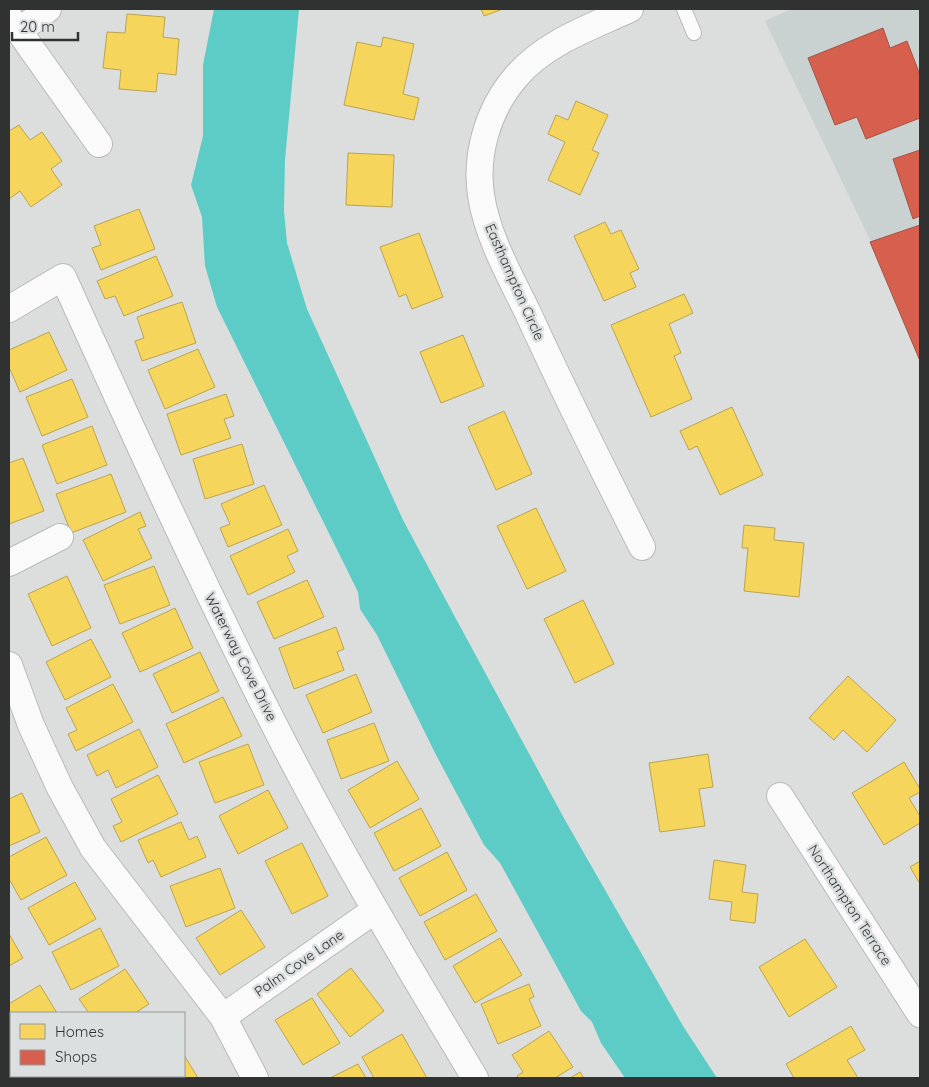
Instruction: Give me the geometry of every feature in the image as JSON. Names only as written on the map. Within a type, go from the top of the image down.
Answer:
[{"type":"street","points":[[48,9],[14,24],[99,144]]},
{"type":"street","name":"Easthampton Circle","points":[[630,9],[553,45],[539,55],[514,79],[495,108],[488,124],[480,159],[480,176],[484,211],[493,236],[568,400],[642,547]]},
{"type":"street","name":"Waterway Cove Drive","points":[[9,309],[63,277],[208,592],[285,745],[375,910],[475,1078]]},
{"type":"street","points":[[9,563],[60,537]]},
{"type":"street","points":[[9,665],[31,725],[52,770],[93,848],[223,1017],[255,1078]]},
{"type":"street","name":"Northampton Terrace","points":[[780,796],[920,1014]]},
{"type":"street","name":"Palm Cove Lane","points":[[223,1017],[375,910]]},
{"type":"lane","points":[[684,9],[694,33]]},
{"type":"shaded area","points":[[791,9],[920,9],[920,344],[765,21]]},
{"type":"water","points":[[214,9],[299,9],[285,160],[284,211],[287,243],[307,309],[403,520],[565,820],[683,1026],[717,1078],[625,1078],[601,1043],[592,1022],[581,1011],[500,863],[484,845],[435,753],[377,635],[360,609],[358,592],[217,307],[205,266],[202,217],[191,185],[203,136],[203,65]]},
{"type":"building: Homes","points":[[481,9],[503,9],[484,16]]},
{"type":"building: Homes","points":[[127,14],[165,17],[163,37],[179,39],[176,75],[158,73],[156,92],[119,89],[121,70],[103,68],[107,32],[125,33]]},
{"type":"building: Homes","points":[[383,37],[414,44],[403,94],[419,98],[414,120],[344,105],[357,42],[381,47]]},
{"type":"building: Homes","points":[[576,101],[608,115],[592,150],[599,153],[580,195],[548,180],[565,142],[548,134],[556,115],[568,120]]},
{"type":"building: Homes","points":[[19,125],[30,140],[42,132],[62,161],[51,169],[62,185],[31,207],[20,191],[9,199],[9,131]]},
{"type":"building: Homes","points":[[348,153],[394,155],[392,207],[346,205]]},
{"type":"building: Homes","points":[[139,209],[155,249],[101,270],[92,248],[101,245],[94,226]]},
{"type":"building: Homes","points":[[605,222],[611,234],[621,230],[639,269],[630,273],[636,287],[604,301],[574,236]]},
{"type":"building: Homes","points":[[419,233],[443,297],[412,309],[406,294],[399,297],[380,247]]},
{"type":"building: Homes","points":[[156,256],[173,296],[124,316],[115,296],[105,299],[97,281]]},
{"type":"building: Homes","points":[[684,294],[693,313],[669,324],[681,353],[674,356],[692,399],[651,417],[611,325]]},
{"type":"building: Homes","points":[[182,302],[196,343],[142,361],[135,341],[144,338],[137,317]]},
{"type":"building: Homes","points":[[49,332],[67,370],[20,392],[9,367],[9,350]]},
{"type":"building: Homes","points":[[463,335],[484,386],[441,403],[420,352]]},
{"type":"building: Homes","points":[[198,349],[215,387],[165,409],[148,370]]},
{"type":"building: Homes","points":[[72,379],[88,417],[42,436],[26,397]]},
{"type":"building: Homes","points":[[226,394],[234,416],[224,419],[231,438],[181,455],[167,414]]},
{"type":"building: Homes","points":[[732,407],[763,475],[720,495],[697,446],[689,450],[680,431]]},
{"type":"building: Homes","points":[[504,411],[532,474],[496,490],[468,427]]},
{"type":"building: Homes","points":[[92,426],[107,465],[57,484],[42,445]]},
{"type":"building: Homes","points":[[242,444],[254,484],[205,499],[193,459]]},
{"type":"building: Homes","points":[[23,458],[44,511],[9,524],[9,463]]},
{"type":"building: Homes","points":[[111,474],[126,512],[71,533],[56,494]]},
{"type":"building: Homes","points":[[264,485],[282,525],[228,547],[220,528],[230,524],[221,504]]},
{"type":"building: Homes","points":[[536,508],[566,571],[527,589],[497,526]]},
{"type":"building: Homes","points":[[140,512],[146,526],[138,529],[152,558],[103,581],[83,540]]},
{"type":"building: Homes","points":[[744,525],[775,528],[774,540],[804,543],[799,597],[744,591],[748,548],[742,548]]},
{"type":"building: Homes","points":[[288,529],[298,551],[287,556],[295,572],[248,595],[230,556]]},
{"type":"building: Homes","points":[[154,566],[170,605],[120,624],[104,585]]},
{"type":"building: Homes","points":[[67,576],[91,628],[52,646],[28,594]]},
{"type":"building: Homes","points":[[307,580],[324,617],[274,639],[257,602]]},
{"type":"building: Homes","points":[[583,600],[614,664],[575,683],[544,619]]},
{"type":"building: Homes","points":[[175,608],[193,648],[140,672],[122,633]]},
{"type":"building: Homes","points":[[336,627],[344,649],[337,652],[344,670],[294,689],[279,648]]},
{"type":"building: Homes","points":[[91,639],[111,677],[65,700],[46,662]]},
{"type":"building: Homes","points":[[200,652],[219,691],[172,713],[153,674]]},
{"type":"building: Homes","points":[[356,674],[372,712],[323,733],[306,695]]},
{"type":"building: Homes","points":[[848,676],[896,720],[867,752],[843,730],[834,740],[809,718]]},
{"type":"building: Homes","points":[[113,684],[133,722],[76,751],[68,734],[77,730],[66,708]]},
{"type":"building: Homes","points":[[223,697],[242,736],[184,763],[166,724]]},
{"type":"building: Homes","points":[[374,723],[389,761],[341,779],[327,740]]},
{"type":"building: Homes","points":[[139,729],[158,767],[116,788],[108,770],[97,776],[87,755]]},
{"type":"building: Homes","points":[[248,744],[264,785],[215,803],[199,762]]},
{"type":"building: Homes","points":[[708,754],[713,787],[699,789],[705,826],[660,832],[649,763]]},
{"type":"building: Homes","points":[[397,761],[419,799],[370,828],[348,790]]},
{"type":"building: Homes","points":[[904,762],[920,789],[920,792],[909,798],[920,816],[920,823],[884,845],[852,793]]},
{"type":"building: Homes","points":[[158,775],[178,814],[121,842],[113,826],[122,822],[111,799]]},
{"type":"building: Homes","points":[[268,790],[288,828],[238,854],[219,816]]},
{"type":"building: Homes","points":[[22,793],[40,832],[9,846],[9,799]]},
{"type":"building: Homes","points":[[421,808],[441,846],[394,871],[374,833]]},
{"type":"building: Homes","points":[[181,822],[189,840],[197,836],[206,857],[161,877],[153,860],[148,863],[138,840]]},
{"type":"building: Homes","points":[[46,837],[67,875],[21,900],[9,879],[9,857]]},
{"type":"building: Homes","points":[[302,843],[328,896],[292,914],[265,861]]},
{"type":"building: Homes","points":[[447,852],[467,890],[420,916],[399,878]]},
{"type":"building: Homes","points":[[714,860],[746,865],[742,892],[758,894],[755,923],[730,920],[732,902],[709,899]]},
{"type":"building: Homes","points":[[920,861],[920,884],[910,867]]},
{"type":"building: Homes","points":[[220,868],[235,908],[186,927],[170,886]]},
{"type":"building: Homes","points":[[75,882],[96,919],[49,945],[28,908]]},
{"type":"building: Homes","points":[[476,894],[497,931],[445,960],[424,922]]},
{"type":"building: Homes","points":[[241,910],[265,947],[220,975],[196,938]]},
{"type":"building: Homes","points":[[100,928],[119,966],[71,990],[52,952]]},
{"type":"building: Homes","points":[[9,934],[23,958],[9,966]]},
{"type":"building: Homes","points":[[500,938],[522,975],[475,1003],[453,966]]},
{"type":"building: Homes","points":[[805,939],[837,987],[789,1017],[759,967]]},
{"type":"building: Homes","points":[[351,968],[384,1011],[350,1037],[317,994]]},
{"type":"building: Homes","points":[[125,969],[149,1004],[137,1012],[88,1012],[79,999]]},
{"type":"building: Homes","points":[[529,984],[534,997],[529,999],[541,1026],[498,1044],[481,1004]]},
{"type":"building: Homes","points":[[40,985],[56,1012],[10,1012],[9,1038],[9,1004]]},
{"type":"building: Homes","points":[[312,998],[340,1043],[303,1065],[275,1020]]},
{"type":"building: Homes","points":[[851,1026],[865,1050],[847,1060],[858,1078],[794,1078],[786,1064]]},
{"type":"building: Homes","points":[[549,1031],[573,1067],[555,1078],[518,1078],[517,1076],[523,1072],[512,1055]]},
{"type":"building: Homes","points":[[402,1034],[427,1078],[374,1078],[362,1057]]},
{"type":"building: Homes","points":[[9,1057],[10,1077],[50,1078],[9,1078]]},
{"type":"building: Homes","points":[[185,1057],[198,1078],[141,1078],[185,1077]]},
{"type":"building: Homes","points":[[358,1064],[366,1078],[330,1078]]},
{"type":"building: Homes","points":[[580,1072],[584,1078],[570,1078]]},
{"type":"building: Homes","points":[[114,1077],[115,1078],[78,1078]]},
{"type":"building: Shops","points":[[883,28],[890,48],[907,41],[920,75],[920,118],[866,139],[857,117],[835,125],[808,58]]},
{"type":"building: Shops","points":[[920,150],[920,216],[913,219],[893,159]]},
{"type":"building: Shops","points":[[920,225],[920,361],[870,242]]}]
